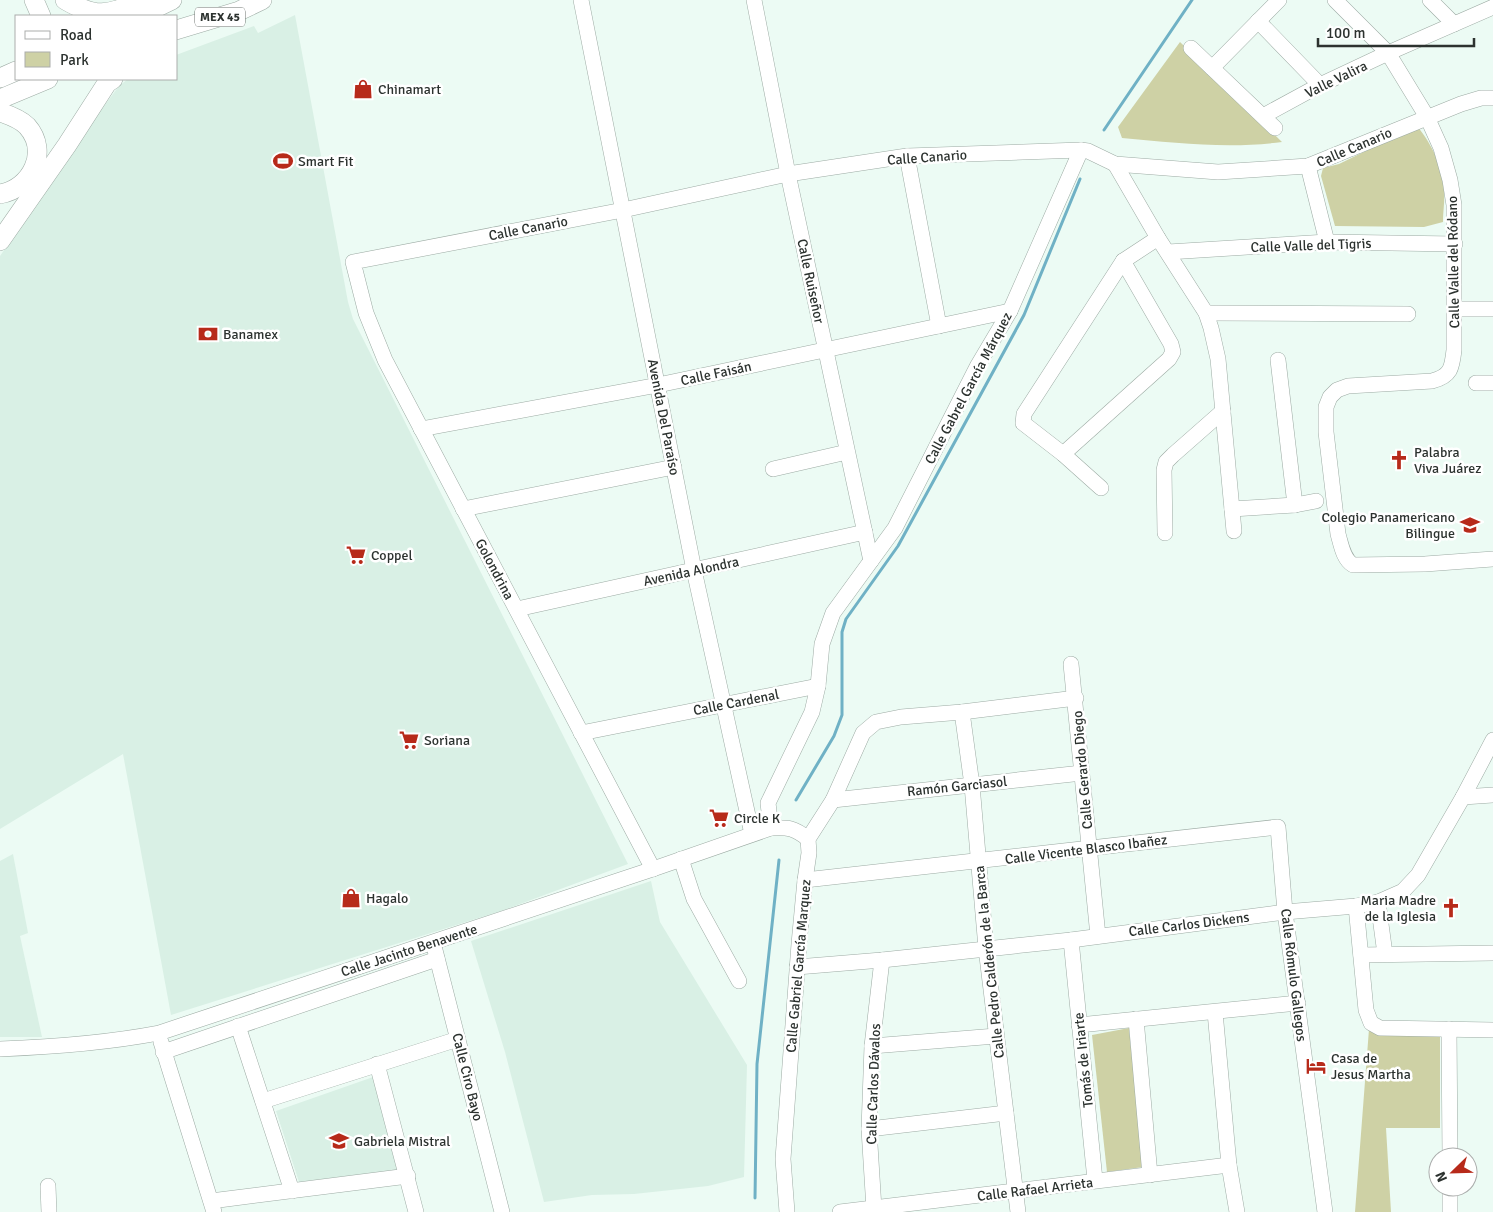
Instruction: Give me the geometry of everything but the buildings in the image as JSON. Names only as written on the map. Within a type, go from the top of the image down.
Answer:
[{"type":"main road","points":[[34,0],[41,15]]},
{"type":"main road","points":[[65,0],[80,9],[90,13],[97,13],[120,10],[143,0]]},
{"type":"main road","points":[[141,15],[172,0]]},
{"type":"main road","name":"MEX 45","points":[[178,29],[239,11],[262,0]]},
{"type":"main road","points":[[178,43],[213,28],[239,11]]},
{"type":"main road","points":[[0,78],[15,71]]},
{"type":"main road","points":[[0,99],[46,80]]},
{"type":"main road","points":[[0,241],[107,83],[112,80]]},
{"type":"main road","points":[[0,112],[26,124],[35,139],[37,149],[36,164],[31,175],[16,188],[0,194]]},
{"type":"street","name":"Avenida Del Paraíso","points":[[581,0],[694,570],[752,834]]},
{"type":"street","name":"Calle Ruiseñor","points":[[754,0],[788,174],[871,561]]},
{"type":"street","points":[[1212,68],[1279,0]]},
{"type":"street","name":"Calle Valle del Ródano","points":[[1335,0],[1388,53],[1427,117],[1440,148],[1450,180],[1454,205],[1455,244],[1454,350],[1452,368],[1439,379],[1348,386],[1337,390],[1330,397],[1326,407],[1326,432],[1338,534],[1344,553],[1353,565],[1426,564],[1493,560]]},
{"type":"street","points":[[1430,0],[1454,24]]},
{"type":"street","name":"Valle Valira","points":[[1263,116],[1388,53],[1493,8]]},
{"type":"street","points":[[1258,21],[1320,86]]},
{"type":"street","points":[[1191,48],[1275,128]]},
{"type":"street","name":"Calle Canario","points":[[354,262],[623,210],[788,174],[908,156],[1081,150],[1088,151],[1115,164],[1218,172],[1308,166],[1427,117],[1481,98],[1493,98]]},
{"type":"street","name":"Calle Gabrel García Márquez","points":[[818,686],[822,644],[833,613],[895,528],[978,365],[1010,311],[1081,150]]},
{"type":"street","points":[[908,156],[939,326]]},
{"type":"street","points":[[1115,164],[1158,238],[1206,314],[1216,342],[1234,531]]},
{"type":"street","points":[[1308,166],[1328,242]]},
{"type":"street","points":[[1101,488],[1063,454],[1023,423],[1024,414],[1123,261],[1158,238]]},
{"type":"street","name":"Calle Valle del Tigris","points":[[1168,252],[1328,242],[1455,244]]},
{"type":"street","points":[[1063,454],[1169,359],[1173,352],[1171,344],[1123,261]]},
{"type":"street","name":"Golondrina","points":[[354,262],[366,313],[374,335],[421,429],[653,869]]},
{"type":"street","points":[[1454,309],[1493,309]]},
{"type":"street","name":"Calle Faisán","points":[[421,429],[658,385],[1010,311]]},
{"type":"street","points":[[1206,314],[1408,314]]},
{"type":"street","points":[[1278,360],[1295,505]]},
{"type":"street","points":[[1476,383],[1493,383]]},
{"type":"street","points":[[1165,533],[1164,470],[1166,462],[1223,411]]},
{"type":"street","points":[[773,469],[848,452]]},
{"type":"street","points":[[463,509],[674,467]]},
{"type":"street","points":[[1232,509],[1295,505],[1316,501]]},
{"type":"street","name":"Avenida Alondra","points":[[517,609],[864,532]]},
{"type":"street","name":"Calle Gerardo Diego","points":[[1071,664],[1076,698],[1098,936]]},
{"type":"street","points":[[771,828],[768,803],[812,712],[818,686]]},
{"type":"street","name":"Calle Cardenal","points":[[581,734],[818,686]]},
{"type":"street","points":[[808,839],[833,800],[863,733],[876,722],[901,717],[962,712],[1076,698]]},
{"type":"street","name":"Calle Pedro Calderón de la Barca","points":[[962,712],[972,785],[986,948],[1018,1212]]},
{"type":"street","name":"Calle Carlos Dickens","points":[[797,967],[1071,940],[1378,902],[1403,891],[1418,875],[1493,740]]},
{"type":"street","name":"Ramón Garciasol","points":[[833,800],[1082,773]]},
{"type":"street","points":[[1463,797],[1493,795]]},
{"type":"street","name":"Calle Vicente Blasco Ibañez","points":[[805,880],[1278,827]]},
{"type":"street","name":"Calle Rómulo Gallegos","points":[[1278,827],[1285,912],[1324,1212]]},
{"type":"street","name":"Calle Jacinto Benavente","points":[[0,1049],[90,1044],[159,1033],[771,828],[797,830],[808,839]]},
{"type":"street","name":"Calle Gabriel García Marquez","points":[[787,1212],[783,1159],[797,967],[809,853],[808,839]]},
{"type":"street","points":[[681,859],[694,899],[739,981]]},
{"type":"street","points":[[1378,902],[1385,954]]},
{"type":"street","points":[[1356,906],[1367,1015],[1371,1023],[1380,1028],[1493,1030]]},
{"type":"street","name":"Tomás de Iriarte","points":[[1071,940],[1095,1180]]},
{"type":"street","name":"Calle Ciro Bayo","points":[[432,942],[502,1212]]},
{"type":"street","points":[[1361,955],[1493,954]]},
{"type":"street","points":[[163,1052],[437,959]]},
{"type":"street","name":"Calle Carlos Dávalos","points":[[874,1209],[870,1129],[872,1046],[882,960]]},
{"type":"street","points":[[1080,1025],[1298,1002]]},
{"type":"street","points":[[1215,1012],[1229,1165],[1238,1212]]},
{"type":"street","points":[[1136,1019],[1150,1175]]},
{"type":"street","points":[[238,1026],[292,1191]]},
{"type":"street","points":[[1449,1029],[1450,1147]]},
{"type":"street","points":[[159,1033],[163,1052],[212,1207],[292,1191],[408,1176]]},
{"type":"street","points":[[872,1046],[996,1036]]},
{"type":"street","points":[[263,1101],[458,1038]]},
{"type":"street","points":[[377,1064],[416,1212]]},
{"type":"street","points":[[870,1129],[1006,1113]]},
{"type":"street","name":"Calle Rafael Arrieta","points":[[840,1212],[1229,1165]]},
{"type":"street","points":[[48,1186],[49,1212]]},
{"type":"street","points":[[1450,1197],[1450,1212]]},
{"type":"shaded area","points":[[295,15],[348,302],[353,319],[628,864],[504,910],[171,1015],[123,754],[0,829],[0,256],[89,126],[119,86],[127,80],[178,80],[178,54],[254,26],[258,33]]},
{"type":"shaded area","points":[[13,854],[28,933],[20,936],[42,1037],[0,1037],[0,861]]},
{"type":"shaded area","points":[[651,881],[660,922],[747,1065],[744,1177],[708,1186],[634,1194],[592,1195],[544,1202],[505,1052],[471,941]]},
{"type":"shaded area","name":"Gabriela Mistral","points":[[376,1076],[399,1170],[299,1182],[276,1111]]},
{"type":"green space","points":[[1180,42],[1282,142],[1222,145],[1122,138],[1118,127]]},
{"type":"green space","points":[[1417,126],[1432,148],[1442,173],[1444,194],[1443,222],[1424,227],[1335,226],[1321,176],[1323,168],[1339,164]]},
{"type":"green space","points":[[1129,1028],[1143,1167],[1107,1172],[1092,1035]]},
{"type":"green space","points":[[1369,1029],[1440,1033],[1440,1128],[1386,1128],[1391,1212],[1355,1212]]},
{"type":"waterway","points":[[1104,130],[1192,0]]},
{"type":"waterway","points":[[796,800],[834,736],[842,715],[842,632],[846,619],[898,546],[1024,315],[1080,179]]},
{"type":"waterway","points":[[755,1198],[757,1064],[779,860]]},
{"type":"place","name":"Chinamart","points":[[363,89]]},
{"type":"place","name":"Smart Fit","points":[[283,161]]},
{"type":"place","name":"Banamex","points":[[208,334]]},
{"type":"place","name":"Palabra Viva Juárez","points":[[1399,460]]},
{"type":"place","name":"Colegio Panamericano Bilingue","points":[[1470,525]]},
{"type":"place","name":"Coppel","points":[[356,555]]},
{"type":"place","name":"Soriana","points":[[409,740]]},
{"type":"place","name":"Circle K","points":[[719,818]]},
{"type":"place","name":"Hagalo","points":[[351,898]]},
{"type":"place","name":"Maria Madre de la Iglesia","points":[[1451,908]]},
{"type":"place","name":"Casa de Jesus Martha","points":[[1316,1066]]},
{"type":"place","name":"Gabriela Mistral","points":[[339,1141]]}]
